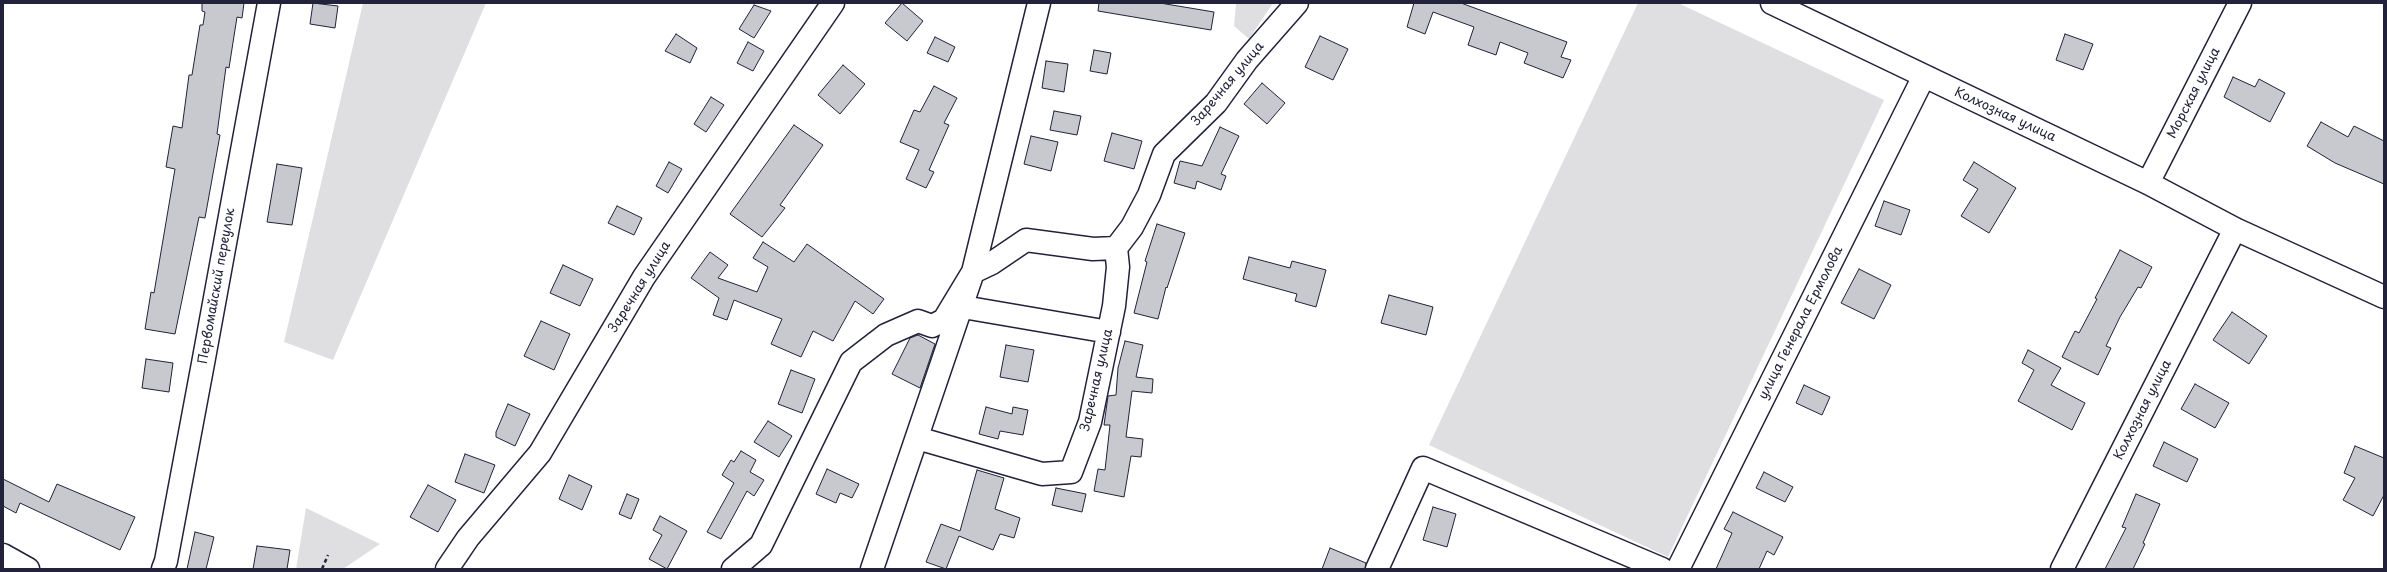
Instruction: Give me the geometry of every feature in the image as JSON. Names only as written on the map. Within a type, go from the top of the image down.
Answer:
[{"type":"street","name":"Первомайский переулок","points":[[162,569],[166,561],[268,3]]},
{"type":"street","name":"Заречная улица","points":[[447,569],[468,538],[540,453],[644,277],[833,3]]},
{"type":"street","points":[[872,569],[973,272],[1040,3]]},
{"type":"street","name":"Заречная улица","points":[[917,438],[1042,474],[1071,472],[1090,422],[1109,332],[1118,267],[1116,248],[1132,227],[1149,195],[1164,154],[1216,103],[1247,60],[1297,3]]},
{"type":"street","name":"Колхозная улица","points":[[1772,3],[2148,183],[2235,229],[2384,297]]},
{"type":"street","name":"Морская улица","points":[[2148,183],[2240,3]]},
{"type":"street","name":"улица Генерала Ермолова","points":[[1678,569],[1924,76]]},
{"type":"street","name":"Колхозная улица","points":[[2062,569],[2235,229]]},
{"type":"street","points":[[733,569],[761,545],[852,362],[886,335],[918,321],[932,326],[944,320],[973,272],[992,263],[1026,240],[1093,250],[1116,248]]},
{"type":"street","points":[[962,307],[1109,332]]},
{"type":"street","points":[[1377,569],[1423,468],[1662,569]]},
{"type":"street","points":[[3,555],[28,569]]},
{"type":"path","points":[[322,569],[328,554]]},
{"type":"shaded area","points":[[363,3],[486,3],[333,360],[284,342]]},
{"type":"shaded area","points":[[1236,3],[1273,3],[1249,39],[1234,26]]},
{"type":"shaded area","points":[[1638,3],[1678,3],[1884,100],[1668,557],[1429,445]]},
{"type":"shaded area","points":[[306,508],[380,544],[343,569],[296,569]]},
{"type":"building","points":[[202,3],[244,3],[242,18],[237,17],[229,68],[226,67],[217,134],[220,135],[205,218],[199,217],[175,334],[145,329],[151,292],[154,293],[175,169],[166,167],[173,126],[182,128],[189,75],[192,75],[200,25],[203,25],[205,12],[202,11]]},
{"type":"building","points":[[313,3],[338,6],[335,28],[310,24]]},
{"type":"building","points":[[902,3],[923,21],[907,41],[885,23]]},
{"type":"building","points":[[1099,3],[1160,3],[1214,12],[1211,30],[1098,11]]},
{"type":"building","points":[[1414,3],[1461,3],[1567,42],[1561,57],[1571,60],[1563,78],[1524,63],[1528,53],[1500,42],[1496,55],[1468,45],[1474,27],[1433,12],[1425,34],[1407,27]]},
{"type":"building","points":[[754,5],[771,11],[754,38],[739,29]]},
{"type":"building","points":[[676,34],[697,48],[690,63],[665,51]]},
{"type":"building","points":[[2065,34],[2093,44],[2083,70],[2056,60]]},
{"type":"building","points":[[1320,36],[1348,49],[1333,80],[1305,67]]},
{"type":"building","points":[[935,37],[955,47],[948,62],[927,53]]},
{"type":"building","points":[[748,42],[764,51],[753,71],[737,63]]},
{"type":"building","points":[[1094,50],[1111,53],[1107,74],[1090,71]]},
{"type":"building","points":[[1046,61],[1068,64],[1064,92],[1042,88]]},
{"type":"building","points":[[843,65],[865,84],[840,114],[818,95]]},
{"type":"building","points":[[2233,77],[2255,87],[2259,79],[2285,93],[2270,122],[2224,97]]},
{"type":"building","points":[[1262,83],[1285,103],[1267,124],[1244,104]]},
{"type":"building","points":[[934,86],[957,98],[944,123],[949,125],[929,170],[934,172],[926,188],[906,179],[919,150],[900,142],[914,110],[920,112]]},
{"type":"building","points":[[711,97],[724,105],[706,132],[694,124]]},
{"type":"building","points":[[1054,111],[1081,116],[1077,135],[1050,130]]},
{"type":"building","points":[[2321,122],[2348,137],[2354,126],[2384,141],[2384,184],[2335,163],[2307,146]]},
{"type":"building","points":[[794,125],[823,145],[780,205],[785,208],[762,237],[730,214]]},
{"type":"building","points":[[1220,127],[1239,136],[1221,174],[1226,176],[1221,190],[1197,181],[1195,189],[1174,183],[1180,161],[1202,166]]},
{"type":"building","points":[[1112,133],[1142,141],[1134,169],[1104,161]]},
{"type":"building","points":[[1031,136],[1058,142],[1051,171],[1024,164]]},
{"type":"building","points":[[669,162],[682,169],[668,193],[656,186]]},
{"type":"building","points":[[1974,162],[2016,188],[1989,233],[1961,216],[1978,189],[1963,180]]},
{"type":"building","points":[[277,164],[302,168],[292,225],[267,222]]},
{"type":"building","points":[[1884,201],[1910,210],[1901,235],[1875,226]]},
{"type":"building","points":[[617,206],[642,218],[634,235],[608,223]]},
{"type":"building","points":[[1157,224],[1185,233],[1167,288],[1166,287],[1158,319],[1134,313],[1147,262],[1145,261]]},
{"type":"building","points":[[763,242],[794,262],[807,244],[884,299],[873,314],[855,301],[833,341],[813,331],[801,357],[771,344],[782,319],[734,300],[727,320],[713,315],[719,298],[691,278],[710,252],[728,265],[718,278],[757,292],[768,267],[753,258]]},
{"type":"building","points":[[2120,250],[2152,267],[2141,288],[2138,287],[2120,317],[2106,346],[2111,348],[2098,375],[2062,357],[2075,331],[2079,333]]},
{"type":"building","points":[[1249,257],[1290,268],[1292,261],[1326,270],[1316,307],[1295,301],[1297,294],[1243,279]]},
{"type":"building","points":[[563,265],[593,279],[580,306],[550,293]]},
{"type":"building","points":[[1859,269],[1891,285],[1874,319],[1841,303]]},
{"type":"building","points":[[1389,295],[1433,307],[1426,335],[1381,323]]},
{"type":"building","points":[[2232,312],[2267,336],[2249,364],[2213,340]]},
{"type":"building","points":[[541,321],[570,334],[554,370],[524,356]]},
{"type":"building","points":[[918,335],[935,344],[920,388],[892,374],[910,338]]},
{"type":"building","points":[[1125,341],[1143,345],[1136,377],[1153,379],[1152,393],[1132,391],[1126,437],[1143,439],[1141,457],[1131,456],[1124,497],[1094,491],[1098,469],[1105,470],[1110,425],[1104,425],[1108,396],[1116,395],[1118,368]]},
{"type":"building","points":[[1006,345],[1034,350],[1028,382],[1000,377]]},
{"type":"building","points":[[2028,350],[2061,368],[2051,385],[2085,403],[2072,430],[2018,401],[2034,370],[2022,363]]},
{"type":"building","points":[[146,359],[173,363],[169,392],[142,388]]},
{"type":"building","points":[[791,370],[815,379],[802,413],[778,404]]},
{"type":"building","points":[[2195,384],[2229,403],[2215,428],[2181,409]]},
{"type":"building","points":[[1804,385],[1830,397],[1822,415],[1796,403]]},
{"type":"building","points":[[508,404],[530,414],[515,446],[496,437],[496,432]]},
{"type":"building","points":[[986,407],[1012,414],[1013,407],[1028,410],[1023,435],[1000,431],[998,439],[979,434]]},
{"type":"building","points":[[768,421],[792,436],[779,457],[754,442]]},
{"type":"building","points":[[2164,442],[2198,459],[2187,482],[2153,466]]},
{"type":"building","points":[[2355,446],[2384,458],[2384,495],[2373,516],[2343,500],[2355,478],[2344,473]]},
{"type":"building","points":[[741,451],[756,460],[750,472],[764,480],[754,496],[747,491],[721,539],[707,532],[734,483],[722,475],[731,460],[734,462]]},
{"type":"building","points":[[465,454],[495,465],[484,493],[455,482]]},
{"type":"building","points":[[827,469],[859,484],[852,498],[840,493],[836,503],[816,494]]},
{"type":"building","points":[[977,470],[1004,478],[995,509],[1020,518],[1014,538],[1000,534],[993,550],[959,536],[946,569],[926,562],[941,524],[960,531]]},
{"type":"building","points":[[1764,472],[1793,487],[1785,502],[1756,488]]},
{"type":"building","points":[[569,475],[592,486],[582,510],[559,499]]},
{"type":"building","points":[[3,479],[49,502],[57,484],[135,517],[120,550],[20,503],[16,513],[3,506]]},
{"type":"building","points":[[428,485],[456,500],[438,532],[410,517]]},
{"type":"building","points":[[1056,488],[1086,494],[1082,512],[1052,505]]},
{"type":"building","points":[[627,494],[639,499],[631,519],[619,514]]},
{"type":"building","points":[[2136,494],[2160,504],[2143,543],[2145,544],[2133,569],[2105,569],[2126,528],[2122,527]]},
{"type":"building","points":[[1433,507],[1456,514],[1447,547],[1423,540]]},
{"type":"building","points":[[1733,512],[1783,537],[1774,555],[1767,551],[1759,569],[1716,569],[1732,533],[1724,529]]},
{"type":"building","points":[[660,516],[687,531],[667,569],[649,559],[662,535],[653,530]]},
{"type":"building","points":[[195,532],[214,537],[206,569],[187,569]]},
{"type":"building","points":[[257,546],[290,550],[287,569],[253,569]]},
{"type":"building","points":[[1330,548],[1366,563],[1365,569],[1322,569]]}]
